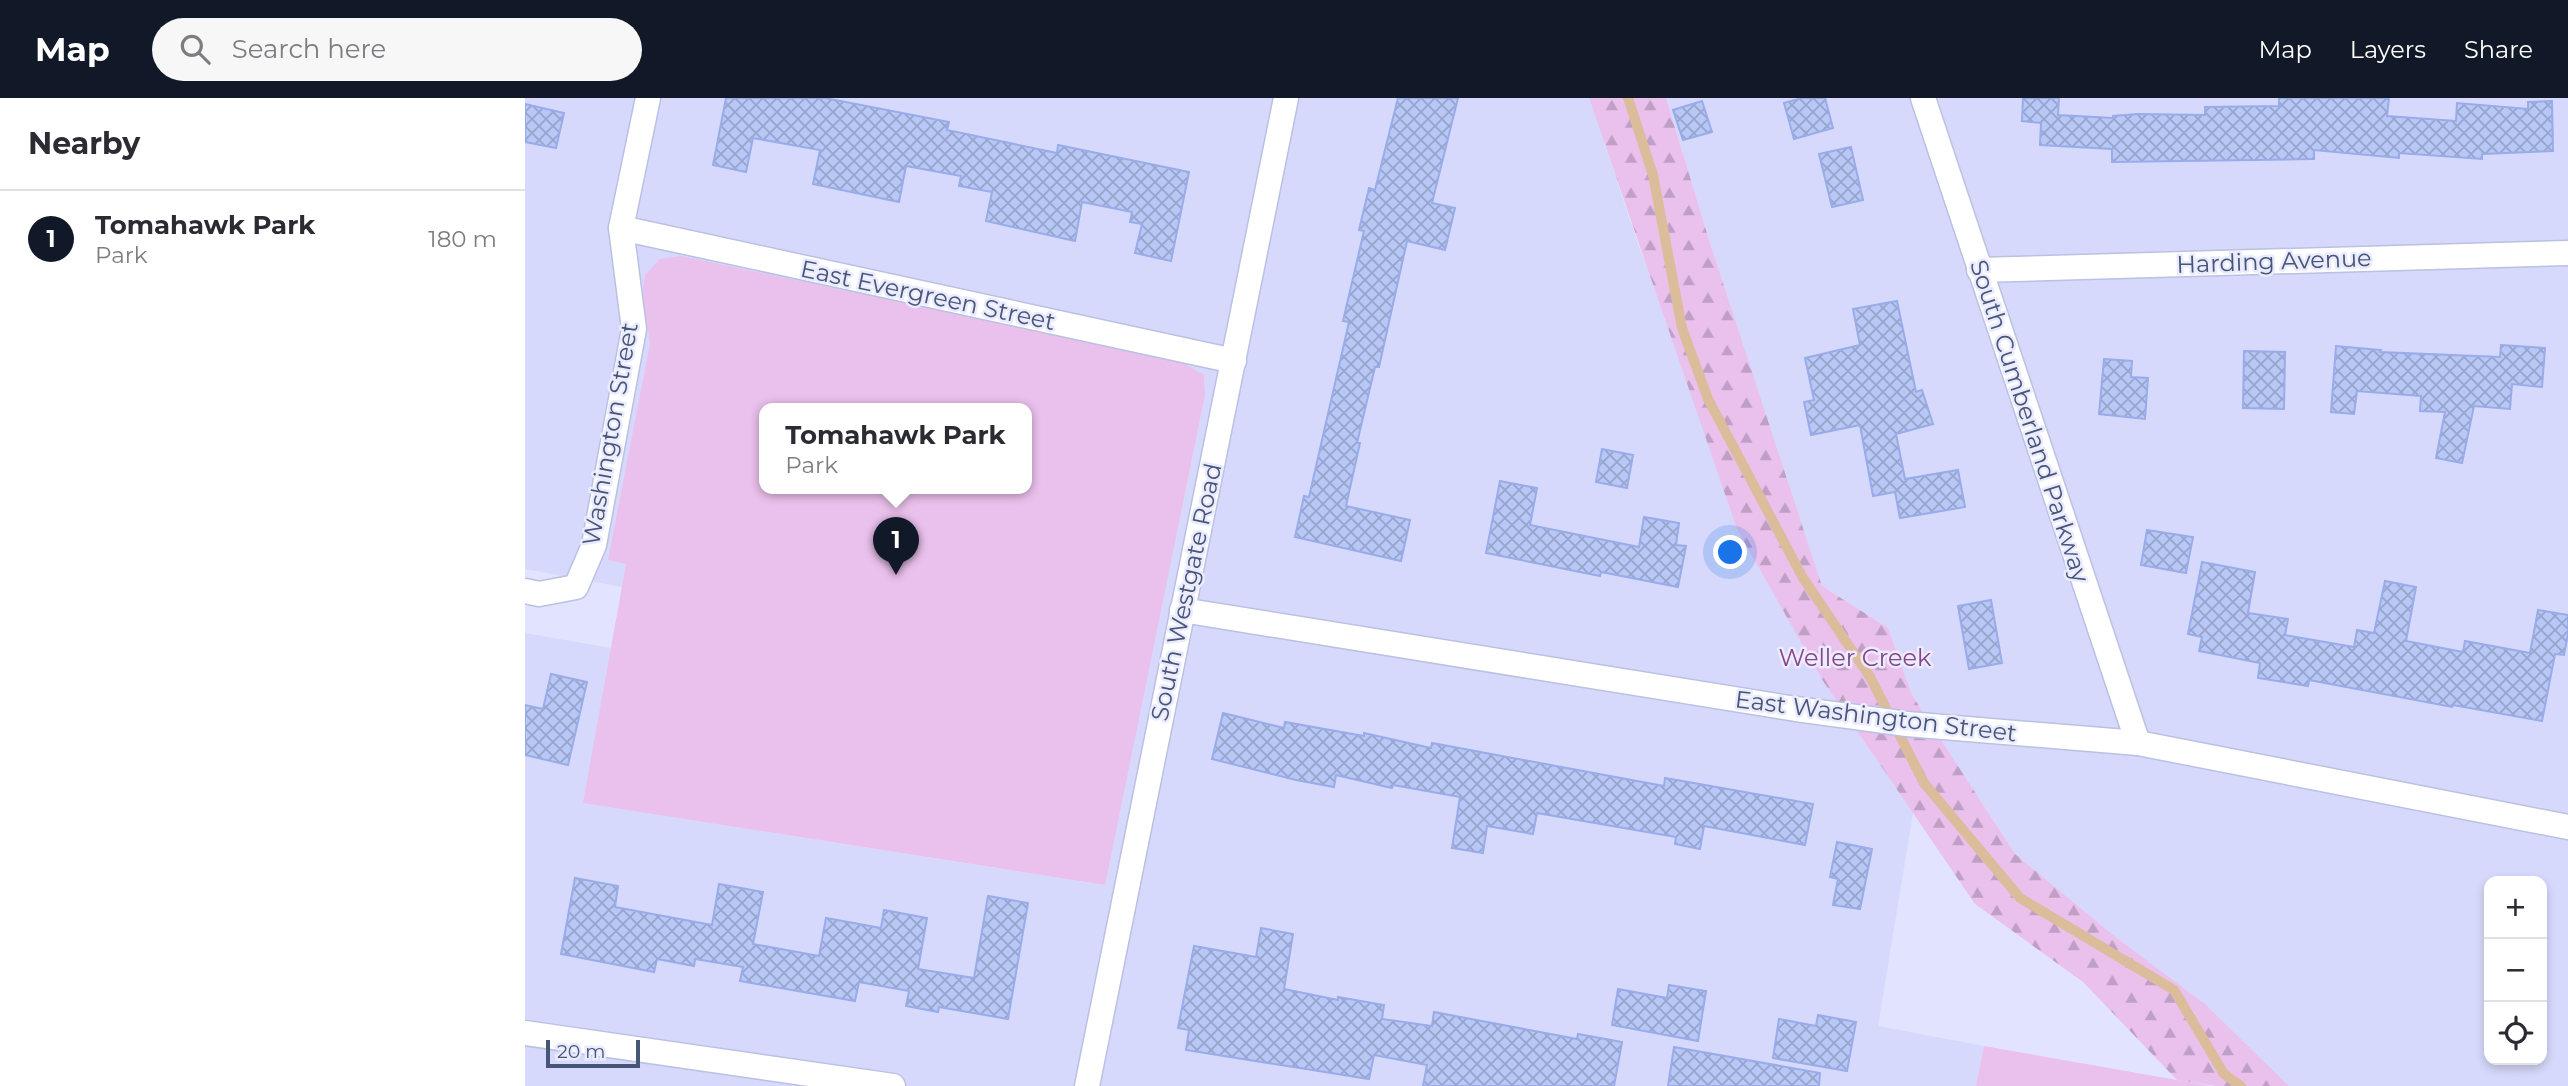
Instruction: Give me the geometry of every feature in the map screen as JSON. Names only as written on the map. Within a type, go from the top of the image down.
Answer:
[{"type":"street","points":[[621,228],[648,98]]},
{"type":"street","name":"South Westgate Road","points":[[1087,1086],[1286,98]]},
{"type":"street","name":"South Cumberland Parkway","points":[[1923,98],[2138,743]]},
{"type":"street","name":"East Evergreen Street","points":[[621,228],[1234,361]]},
{"type":"street","name":"Washington Street","points":[[525,591],[539,594],[576,587],[594,545],[634,329],[621,228]]},
{"type":"street","name":"Harding Avenue","points":[[1979,270],[2568,253]]},
{"type":"street","name":"East Washington Street","points":[[1182,610],[1796,709],[1906,724],[2138,743],[2568,827]]},
{"type":"street","points":[[525,1033],[893,1086]]},
{"type":"shaded area","points":[[525,98],[1589,98],[1640,250],[1823,681],[1913,813],[1878,1026],[1984,1046],[1976,1086],[525,1086],[525,633],[611,648],[584,803],[1104,885],[1205,395],[1204,375],[661,259],[645,275],[642,294],[650,343],[609,560],[626,564],[622,587],[525,569]]},
{"type":"shaded area","points":[[1666,98],[2568,98],[2568,1086],[2289,1086],[2206,1005],[2113,935],[2015,854],[1912,695],[1888,628],[1822,586],[1709,240]]},
{"type":"green space","name":"Weller Creek","points":[[1589,98],[1666,98],[1709,240],[1822,586],[1888,628],[1912,695],[2015,854],[2113,935],[2206,1005],[2289,1086],[2216,1086],[2177,1080],[2083,982],[1975,904],[1823,681],[1737,529]]},
{"type":"green space","points":[[682,256],[1182,362],[1204,375],[1205,395],[1105,885],[583,803],[626,564],[608,560],[650,343],[642,294],[645,275],[660,259]]},
{"type":"green space","points":[[1984,1046],[2211,1086],[1976,1086]]},
{"type":"building","points":[[726,98],[825,98],[949,122],[947,130],[1057,153],[1058,145],[1189,172],[1171,261],[1135,253],[1142,224],[1130,222],[1132,212],[1082,202],[1075,241],[986,221],[992,192],[959,186],[961,176],[906,166],[899,202],[813,184],[820,150],[753,138],[746,172],[713,165]]},
{"type":"building","points":[[1398,98],[1458,98],[1432,203],[1455,208],[1445,250],[1407,241],[1379,367],[1375,367],[1357,443],[1360,443],[1346,506],[1410,520],[1401,561],[1295,537],[1304,496],[1309,497],[1349,322],[1343,321],[1364,231],[1359,230],[1369,188],[1375,190]]},
{"type":"building","points":[[1802,98],[1825,98],[1833,128],[1794,139],[1784,103]]},
{"type":"building","points":[[2023,98],[2059,98],[2058,115],[2113,118],[2138,114],[2205,115],[2205,107],[2279,106],[2279,98],[2389,98],[2387,116],[2456,121],[2457,103],[2528,109],[2528,102],[2552,101],[2553,151],[2482,154],[2482,159],[2399,153],[2399,158],[2314,150],[2314,159],[2112,162],[2112,149],[2040,145],[2041,123],[2022,121]]},
{"type":"building","points":[[1702,101],[1712,132],[1683,140],[1673,110]]},
{"type":"building","points":[[525,104],[564,113],[556,148],[525,142]]},
{"type":"building","points":[[1851,147],[1863,200],[1832,207],[1819,154]]},
{"type":"building","points":[[1897,301],[1916,392],[1922,390],[1933,424],[1896,434],[1905,479],[1958,470],[1965,507],[1900,518],[1895,492],[1873,496],[1860,425],[1811,435],[1804,402],[1814,400],[1805,358],[1860,345],[1853,309]]},
{"type":"building","points":[[2501,345],[2545,348],[2542,387],[2512,384],[2510,409],[2474,406],[2462,463],[2436,458],[2445,412],[2420,411],[2421,396],[2357,391],[2354,414],[2331,412],[2336,346],[2381,350],[2380,352],[2500,357]]},
{"type":"building","points":[[2244,351],[2285,352],[2284,409],[2243,408]]},
{"type":"building","points":[[2104,359],[2132,361],[2131,377],[2148,378],[2145,419],[2099,414]]},
{"type":"building","points":[[1602,449],[1633,455],[1627,488],[1596,482]]},
{"type":"building","points":[[1500,481],[1537,488],[1530,525],[1639,547],[1644,517],[1679,523],[1676,545],[1686,546],[1678,587],[1601,572],[1600,576],[1486,553]]},
{"type":"building","points":[[2147,530],[2193,537],[2186,573],[2141,565]]},
{"type":"building","points":[[2202,562],[2255,572],[2248,613],[2288,619],[2285,635],[2354,647],[2357,630],[2374,633],[2385,581],[2416,587],[2406,641],[2463,652],[2465,641],[2530,653],[2538,610],[2568,615],[2564,655],[2555,654],[2542,721],[2309,680],[2308,686],[2258,678],[2260,663],[2199,651],[2202,637],[2188,634]]},
{"type":"building","points":[[1991,600],[2002,663],[1969,669],[1958,606]]},
{"type":"building","points":[[551,674],[587,682],[568,765],[525,755],[525,705],[543,709]]},
{"type":"building","points":[[1223,713],[1284,728],[1285,722],[1364,736],[1364,733],[1431,748],[1432,743],[1664,786],[1665,778],[1813,804],[1805,845],[1704,826],[1700,849],[1675,844],[1676,837],[1537,813],[1533,834],[1487,826],[1483,853],[1452,848],[1460,797],[1393,785],[1392,788],[1336,775],[1334,787],[1212,759]]},
{"type":"building","points":[[1837,842],[1872,849],[1860,909],[1833,905],[1838,879],[1830,877]]},
{"type":"building","points":[[575,878],[618,886],[615,907],[712,925],[719,884],[763,892],[753,944],[819,956],[826,918],[881,928],[884,910],[927,918],[918,969],[974,978],[988,896],[1028,903],[1008,1019],[939,1007],[938,1012],[906,1006],[909,991],[859,982],[855,1001],[740,981],[743,967],[695,959],[694,966],[657,959],[654,972],[561,954]]},
{"type":"building","points":[[1261,928],[1293,934],[1284,989],[1338,1000],[1338,997],[1384,1005],[1382,1019],[1432,1026],[1434,1012],[1577,1039],[1578,1034],[1622,1042],[1614,1086],[1423,1086],[1427,1065],[1374,1055],[1369,1079],[1186,1050],[1189,1030],[1178,1028],[1194,946],[1256,957]]},
{"type":"building","points":[[1669,985],[1706,991],[1698,1041],[1612,1025],[1618,989],[1667,998]]},
{"type":"building","points":[[1818,1015],[1856,1022],[1847,1071],[1773,1058],[1779,1019],[1816,1026]]},
{"type":"building","points":[[1674,1047],[1820,1073],[1819,1086],[1668,1086]]},
{"type":"waterway","name":"Weller Creek","points":[[1628,98],[1653,175],[1682,328],[1708,399],[1803,578],[1870,677],[1924,783],[2020,898],[2174,990],[2224,1074],[2241,1086]]},
{"type":"place","name":"Tomahawk Park","points":[[896,575]]}]
